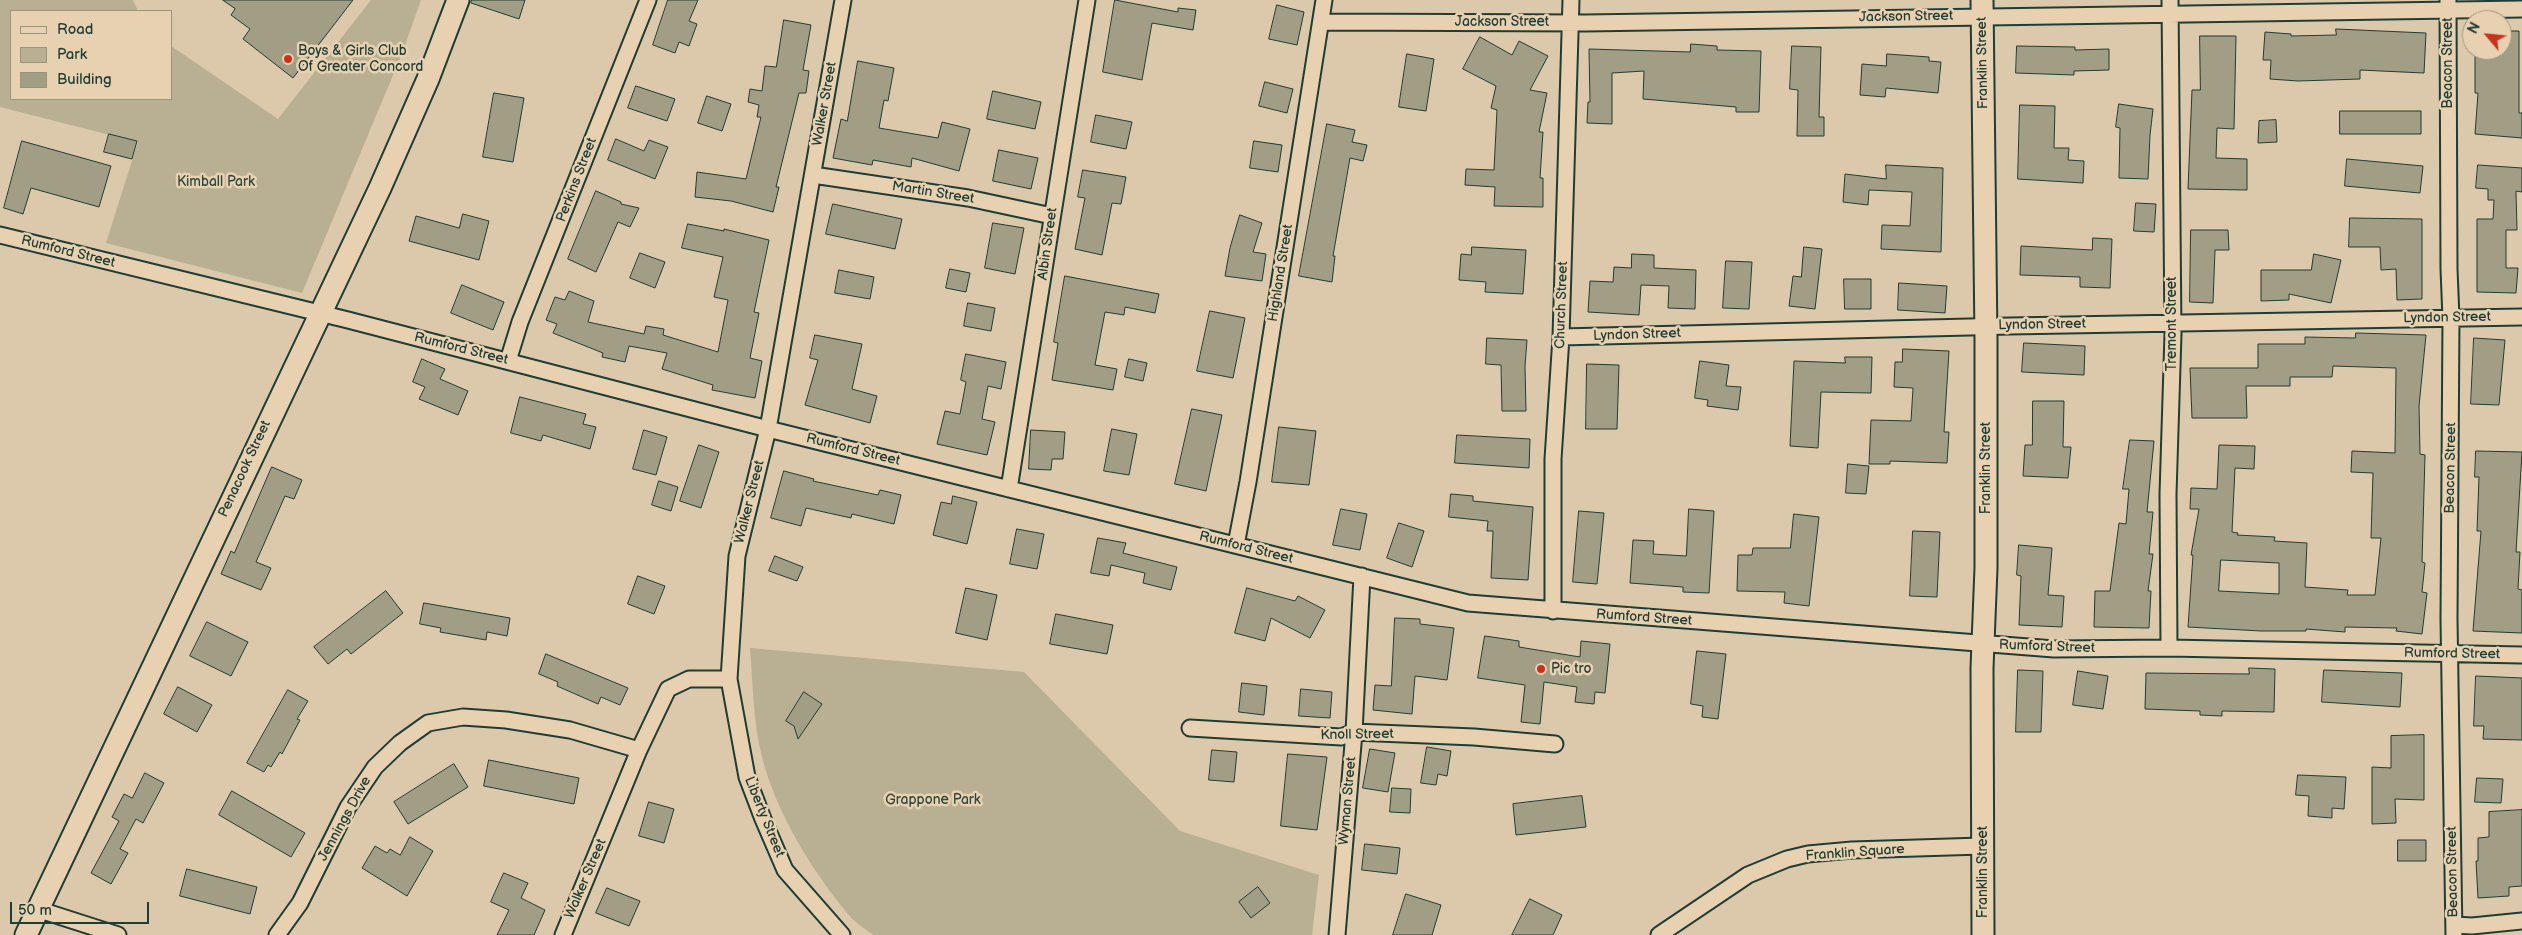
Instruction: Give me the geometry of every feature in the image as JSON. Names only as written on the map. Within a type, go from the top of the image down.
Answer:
[{"type":"street","name":"Penacook Street","points":[[26,935],[407,130],[458,0]]},
{"type":"street","name":"Perkins Street","points":[[508,361],[520,322],[648,0]]},
{"type":"street","name":"Walker Street","points":[[563,935],[639,750],[668,689],[689,679],[729,679],[737,556],[768,429],[844,0]]},
{"type":"street","name":"Albin Street","points":[[1009,489],[1087,0]]},
{"type":"street","name":"Highland Street","points":[[1236,545],[1248,482],[1324,0]]},
{"type":"street","name":"Church Street","points":[[1553,611],[1553,459],[1561,338],[1571,0]]},
{"type":"street","name":"Jackson Street","points":[[1321,22],[1570,22],[1982,8],[2448,5],[2522,9]]},
{"type":"street","name":"Beacon Street","points":[[2448,5],[2449,269],[2451,318],[2450,654],[2454,930]]},
{"type":"street","name":"Franklin Street","points":[[1982,8],[1986,326],[1983,935]]},
{"type":"street","name":"Tremont Street","points":[[2169,648],[2168,494],[2173,323],[2170,8]]},
{"type":"street","name":"Martin Street","points":[[813,175],[968,198],[1052,216]]},
{"type":"street","name":"Rumford Street","points":[[0,235],[320,313],[768,429],[1468,603],[2054,649],[2169,648],[2522,655]]},
{"type":"street","name":"Lyndon Street","points":[[1561,338],[1986,326],[2522,317]]},
{"type":"street","name":"Wyman Street","points":[[1337,935],[1354,732],[1362,576]]},
{"type":"street","name":"Liberty Street","points":[[729,679],[747,777],[763,819],[786,870],[842,935]]},
{"type":"street","name":"Jennings Drive","points":[[276,935],[300,903],[348,807],[375,767],[400,743],[428,723],[463,717],[506,720],[570,730],[639,750]]},
{"type":"street","name":"Knoll Street","points":[[1190,728],[1341,737],[1354,732],[1474,737],[1555,744]]},
{"type":"street","name":"Franklin Square","points":[[1658,935],[1748,875],[1787,859],[1808,854],[1852,850],[1982,846]]},
{"type":"street","points":[[37,909],[118,935]]},
{"type":"street","points":[[2454,930],[2472,926],[2522,921]]},
{"type":"green space","name":"Kimball Park","points":[[0,0],[133,0],[138,10],[10,10],[10,100],[172,100],[172,47],[278,119],[371,0],[421,0],[401,56],[302,293],[106,243],[138,142],[0,107]]},
{"type":"green space","name":"Grappone Park","points":[[750,648],[1024,672],[1180,831],[1319,875],[1312,935],[873,935],[849,916],[820,878],[796,839],[776,798],[768,778],[759,744]]},
{"type":"building","name":"Boys & Girls Club Of Greater Concord","points":[[223,0],[353,0],[293,78],[243,39],[250,29],[231,15],[235,9]]},
{"type":"building","points":[[472,0],[525,0],[519,19],[471,3]]},
{"type":"building","points":[[668,0],[698,0],[689,21],[697,24],[689,46],[679,42],[675,53],[653,45]]},
{"type":"building","points":[[1115,0],[1178,12],[1178,8],[1196,10],[1193,30],[1152,23],[1142,80],[1103,72]]},
{"type":"building","points":[[1277,5],[1304,12],[1297,45],[1269,39]]},
{"type":"building","points":[[784,20],[811,25],[803,70],[809,71],[806,93],[799,93],[776,187],[779,187],[773,212],[731,201],[695,197],[697,172],[746,179],[761,117],[757,117],[759,105],[748,102],[750,89],[762,91],[765,66],[776,67]]},
{"type":"building","points":[[2336,29],[2426,33],[2424,73],[2360,70],[2360,79],[2298,81],[2270,79],[2271,60],[2263,60],[2265,32],[2291,34],[2291,36],[2336,35]]},
{"type":"building","points":[[2512,31],[2519,31],[2519,113],[2522,113],[2522,138],[2475,134],[2478,93],[2475,93],[2475,60],[2512,60]]},
{"type":"building","points":[[2200,36],[2236,36],[2234,129],[2217,128],[2216,158],[2247,159],[2247,190],[2188,189],[2192,90],[2200,90]]},
{"type":"building","points":[[1480,37],[1512,55],[1519,41],[1548,56],[1530,90],[1547,93],[1539,132],[1543,132],[1540,178],[1543,178],[1543,207],[1494,206],[1495,187],[1465,185],[1466,169],[1494,170],[1497,110],[1491,108],[1496,86],[1463,69]]},
{"type":"building","points":[[1691,44],[1717,46],[1717,50],[1761,51],[1759,112],[1736,112],[1736,107],[1643,99],[1644,71],[1612,73],[1612,124],[1587,123],[1588,102],[1590,102],[1589,49],[1690,52]]},
{"type":"building","points":[[1792,46],[1821,47],[1819,117],[1824,117],[1824,136],[1797,136],[1798,90],[1790,89]]},
{"type":"building","points":[[2017,46],[2075,47],[2075,50],[2109,49],[2109,70],[2074,71],[2074,75],[2016,73]]},
{"type":"building","points":[[1407,54],[1434,59],[1426,111],[1399,107]]},
{"type":"building","points":[[1887,54],[1929,57],[1929,61],[1941,62],[1938,93],[1886,88],[1885,97],[1860,95],[1862,64],[1886,66]]},
{"type":"building","points":[[858,61],[894,68],[888,101],[884,100],[879,128],[938,138],[942,122],[970,129],[959,171],[912,158],[911,167],[873,160],[872,165],[833,158],[841,119],[847,121]]},
{"type":"building","points":[[1265,82],[1293,89],[1287,113],[1259,106]]},
{"type":"building","points":[[636,86],[675,99],[667,121],[628,108]]},
{"type":"building","points":[[993,91],[1041,102],[1035,129],[987,119]]},
{"type":"building","points":[[494,93],[524,98],[513,162],[483,157]]},
{"type":"building","points":[[707,96],[731,104],[722,131],[698,123]]},
{"type":"building","points":[[2119,104],[2153,109],[2148,179],[2119,178],[2120,128],[2116,127]]},
{"type":"building","points":[[2020,105],[2055,106],[2054,148],[2069,148],[2068,160],[2084,161],[2083,183],[2018,179]]},
{"type":"building","points":[[2340,111],[2421,111],[2421,134],[2340,134]]},
{"type":"building","points":[[1096,115],[1132,122],[1126,149],[1091,142]]},
{"type":"building","points":[[2276,120],[2277,142],[2258,143],[2259,121]]},
{"type":"building","points":[[1327,124],[1355,130],[1352,142],[1367,145],[1363,161],[1350,158],[1333,256],[1335,256],[1332,282],[1299,276]]},
{"type":"building","points":[[109,134],[137,141],[132,159],[104,152]]},
{"type":"building","points":[[616,139],[644,151],[649,140],[668,147],[655,179],[608,160]]},
{"type":"building","points":[[22,141],[111,166],[99,207],[31,188],[23,214],[4,208]]},
{"type":"building","points":[[1254,141],[1282,145],[1278,172],[1250,168]]},
{"type":"building","points":[[999,150],[1038,158],[1031,189],[993,181]]},
{"type":"building","points":[[2347,159],[2423,166],[2420,193],[2345,186]]},
{"type":"building","points":[[1886,165],[1943,168],[1941,252],[1881,249],[1882,225],[1910,226],[1912,192],[1869,190],[1868,205],[1843,202],[1845,174],[1886,179]]},
{"type":"building","points":[[2478,165],[2522,168],[2522,192],[2516,191],[2517,230],[2506,230],[2506,268],[2518,268],[2516,293],[2477,292],[2477,219],[2493,219],[2494,200],[2488,200],[2488,189],[2476,188]]},
{"type":"building","points":[[1083,170],[1126,177],[1121,204],[1112,203],[1102,255],[1075,249],[1085,198],[1078,197]]},
{"type":"building","points":[[596,191],[621,202],[621,204],[639,208],[630,227],[618,222],[596,272],[568,259]]},
{"type":"building","points":[[2136,203],[2156,204],[2154,232],[2134,231]]},
{"type":"building","points":[[833,204],[902,219],[895,249],[826,234]]},
{"type":"building","points":[[463,214],[489,221],[479,260],[409,241],[416,216],[459,228]]},
{"type":"building","points":[[1240,215],[1262,223],[1253,252],[1266,254],[1262,281],[1225,276],[1230,248]]},
{"type":"building","points":[[2350,218],[2422,219],[2422,299],[2397,300],[2396,269],[2381,270],[2380,247],[2349,247]]},
{"type":"building","points":[[993,223],[1024,228],[1015,274],[985,268]]},
{"type":"building","points":[[688,224],[724,231],[724,229],[769,240],[754,312],[759,313],[750,358],[762,361],[755,398],[712,390],[713,385],[662,369],[667,353],[629,346],[625,362],[602,357],[603,353],[553,333],[557,324],[546,320],[555,297],[565,300],[569,291],[594,301],[588,322],[644,334],[646,326],[664,329],[663,335],[718,352],[728,300],[714,297],[723,257],[682,248]]},
{"type":"building","points":[[2191,230],[2228,230],[2229,250],[2215,250],[2213,303],[2190,302]]},
{"type":"building","points":[[2093,238],[2112,239],[2110,288],[2080,287],[2080,277],[2020,275],[2021,246],[2092,250]]},
{"type":"building","points":[[1472,247],[1526,250],[1523,294],[1485,292],[1486,282],[1459,280],[1461,254],[1471,255]]},
{"type":"building","points":[[1804,247],[1822,249],[1815,309],[1789,306],[1793,276],[1801,277]]},
{"type":"building","points":[[640,253],[665,262],[655,288],[630,278]]},
{"type":"building","points":[[1632,254],[1654,255],[1654,268],[1696,270],[1695,309],[1668,308],[1669,286],[1641,285],[1639,315],[1588,312],[1590,281],[1613,282],[1614,267],[1631,268]]},
{"type":"building","points":[[2314,254],[2341,260],[2331,303],[2289,294],[2289,300],[2261,301],[2261,270],[2311,270]]},
{"type":"building","points":[[1726,261],[1752,262],[1749,309],[1723,308]]},
{"type":"building","points":[[950,269],[970,273],[966,292],[946,288]]},
{"type":"building","points":[[839,270],[874,277],[870,299],[835,293]]},
{"type":"building","points":[[1065,276],[1159,294],[1155,313],[1125,307],[1124,315],[1105,312],[1095,365],[1117,369],[1113,390],[1052,380],[1058,343],[1054,342]]},
{"type":"building","points":[[1844,279],[1871,279],[1871,309],[1845,309]]},
{"type":"building","points":[[1899,283],[1947,286],[1945,313],[1898,310]]},
{"type":"building","points":[[462,285],[504,302],[493,330],[451,313]]},
{"type":"building","points":[[968,303],[995,308],[991,331],[964,326]]},
{"type":"building","points":[[1210,311],[1245,318],[1233,378],[1197,371]]},
{"type":"building","points":[[2356,333],[2426,335],[2419,406],[2420,454],[2425,455],[2422,562],[2425,563],[2422,592],[2427,593],[2422,634],[2396,631],[2397,628],[2345,627],[2345,632],[2306,629],[2306,631],[2261,631],[2188,627],[2193,555],[2191,555],[2199,509],[2190,509],[2191,488],[2217,489],[2219,445],[2255,446],[2254,469],[2235,468],[2232,532],[2238,533],[2237,535],[2275,537],[2274,541],[2307,543],[2305,587],[2348,590],[2347,595],[2375,595],[2381,538],[2371,538],[2373,473],[2351,472],[2352,451],[2395,453],[2396,368],[2333,366],[2332,377],[2290,377],[2290,386],[2246,386],[2247,418],[2192,418],[2190,368],[2258,368],[2258,344],[2305,344],[2305,337],[2355,338]],"holes":[[[2221,560],[2279,563],[2279,594],[2219,591]]]},
{"type":"building","points":[[815,335],[862,344],[852,389],[877,396],[870,423],[805,405],[818,360],[810,358]]},
{"type":"building","points":[[1487,338],[1527,340],[1525,366],[1526,411],[1502,411],[1501,365],[1486,364]]},
{"type":"building","points":[[2474,338],[2505,340],[2499,405],[2471,404]]},
{"type":"building","points":[[2024,343],[2085,346],[2084,375],[2022,372]]},
{"type":"building","points":[[1903,349],[1949,351],[1944,432],[1949,432],[1947,463],[1890,461],[1890,464],[1869,464],[1871,420],[1911,421],[1913,388],[1894,387],[1895,362],[1902,362]]},
{"type":"building","points":[[966,354],[1006,362],[1001,389],[988,386],[982,419],[995,422],[987,455],[937,444],[945,411],[960,414],[966,382],[961,380]]},
{"type":"building","points":[[1845,357],[1872,357],[1871,393],[1821,392],[1818,448],[1790,446],[1794,361],[1845,363]]},
{"type":"building","points":[[422,359],[445,369],[440,379],[468,391],[458,415],[419,399],[425,387],[413,382]]},
{"type":"building","points":[[1129,359],[1147,363],[1143,381],[1125,377]]},
{"type":"building","points":[[1700,361],[1729,365],[1726,386],[1741,387],[1738,410],[1707,406],[1708,400],[1695,398]]},
{"type":"building","points":[[1587,364],[1619,365],[1617,429],[1586,429]]},
{"type":"building","points":[[520,397],[586,414],[583,424],[596,427],[590,449],[543,435],[541,441],[511,433]]},
{"type":"building","points":[[2033,401],[2064,401],[2063,447],[2071,447],[2068,478],[2023,476],[2025,445],[2032,445]]},
{"type":"building","points":[[1192,409],[1222,415],[1206,491],[1175,484]]},
{"type":"building","points":[[1279,427],[1316,431],[1309,485],[1272,482]]},
{"type":"building","points":[[1112,429],[1137,434],[1129,475],[1104,471]]},
{"type":"building","points":[[644,430],[667,437],[656,475],[633,469]]},
{"type":"building","points":[[1031,430],[1065,432],[1063,459],[1052,459],[1051,470],[1029,469]]},
{"type":"building","points":[[1457,435],[1530,439],[1529,468],[1455,463]]},
{"type":"building","points":[[2130,440],[2154,441],[2147,512],[2153,512],[2149,554],[2153,554],[2148,591],[2151,591],[2149,628],[2094,627],[2095,591],[2110,591],[2119,523],[2126,524],[2129,489],[2123,489]]},
{"type":"building","points":[[699,445],[719,452],[701,508],[680,501]]},
{"type":"building","points":[[2476,451],[2522,452],[2516,552],[2520,552],[2518,589],[2522,590],[2522,633],[2473,631],[2481,531],[2477,531],[2479,477],[2475,477]]},
{"type":"building","points":[[1848,464],[1869,466],[1866,494],[1846,493]]},
{"type":"building","points":[[272,467],[302,480],[294,499],[285,496],[256,562],[271,568],[261,590],[221,574],[231,551],[234,553]]},
{"type":"building","points":[[784,471],[814,479],[813,481],[878,495],[880,490],[901,495],[894,524],[852,514],[851,518],[806,508],[801,526],[771,518]]},
{"type":"building","points":[[659,481],[678,487],[671,511],[652,505]]},
{"type":"building","points":[[1451,494],[1473,496],[1473,501],[1533,507],[1528,580],[1491,578],[1493,531],[1487,531],[1488,521],[1449,517]]},
{"type":"building","points":[[953,496],[977,502],[967,544],[933,535],[941,502],[951,504]]},
{"type":"building","points":[[1341,509],[1367,514],[1360,550],[1333,545]]},
{"type":"building","points":[[1689,509],[1714,511],[1709,593],[1683,592],[1683,587],[1630,583],[1633,540],[1654,541],[1653,554],[1686,556]]},
{"type":"building","points":[[1579,511],[1604,513],[1597,584],[1573,582]]},
{"type":"building","points":[[1794,514],[1819,517],[1809,606],[1784,603],[1785,592],[1737,591],[1738,555],[1752,555],[1753,548],[1790,548]]},
{"type":"building","points":[[1399,523],[1424,531],[1412,567],[1387,558]]},
{"type":"building","points":[[1017,529],[1044,534],[1037,569],[1010,564]]},
{"type":"building","points":[[1913,531],[1940,532],[1937,597],[1910,596]]},
{"type":"building","points":[[1098,538],[1126,543],[1123,553],[1177,567],[1171,590],[1143,583],[1145,573],[1111,565],[1109,576],[1091,573]]},
{"type":"building","points":[[2019,545],[2052,548],[2048,595],[2064,596],[2062,627],[2019,625],[2021,576],[2017,575]]},
{"type":"building","points":[[775,556],[803,567],[797,581],[769,571]]},
{"type":"building","points":[[638,576],[665,586],[654,614],[628,604]]},
{"type":"building","points":[[966,588],[997,595],[987,640],[956,633]]},
{"type":"building","points":[[1247,588],[1295,601],[1298,596],[1325,610],[1310,638],[1271,618],[1265,641],[1235,633]]},
{"type":"building","points":[[386,591],[403,613],[351,654],[347,649],[328,664],[314,647]]},
{"type":"building","points":[[424,603],[510,618],[507,636],[487,632],[486,640],[440,632],[441,628],[420,624]]},
{"type":"building","points":[[1056,614],[1113,625],[1107,654],[1050,644]]},
{"type":"building","points":[[1395,618],[1420,619],[1420,624],[1454,628],[1447,680],[1415,676],[1412,714],[1373,710],[1375,685],[1391,686]]},
{"type":"building","points":[[207,622],[248,642],[231,676],[190,656]]},
{"type":"building","points":[[1485,636],[1519,641],[1519,647],[1580,657],[1581,641],[1610,644],[1605,693],[1595,692],[1594,704],[1575,702],[1577,687],[1544,682],[1540,724],[1521,722],[1525,685],[1478,678]]},
{"type":"building","points":[[1697,651],[1726,654],[1718,719],[1702,717],[1703,706],[1691,704]]},
{"type":"building","points":[[546,654],[628,688],[620,705],[601,697],[598,704],[557,686],[558,682],[539,674]]},
{"type":"building","points":[[2249,668],[2275,669],[2274,712],[2222,711],[2222,716],[2200,715],[2200,711],[2145,709],[2146,673],[2249,674]]},
{"type":"building","points":[[2018,670],[2043,671],[2041,732],[2016,732]]},
{"type":"building","points":[[2324,670],[2402,673],[2400,707],[2322,702]]},
{"type":"building","points":[[2078,671],[2108,676],[2103,709],[2073,705]]},
{"type":"building","points":[[2476,676],[2522,678],[2522,740],[2483,739],[2484,726],[2474,726]]},
{"type":"building","points":[[1242,683],[1267,686],[1264,715],[1239,712]]},
{"type":"building","points":[[178,687],[212,705],[197,732],[164,714]]},
{"type":"building","points":[[1301,689],[1332,692],[1330,718],[1299,716]]},
{"type":"building","points":[[288,690],[308,701],[297,719],[300,720],[282,754],[280,752],[271,767],[268,765],[264,772],[247,763]]},
{"type":"building","points":[[804,692],[822,704],[798,739],[794,726],[786,721]]},
{"type":"building","points":[[2424,735],[2424,800],[2395,799],[2396,823],[2372,824],[2372,767],[2391,768],[2391,736]]},
{"type":"building","points":[[1427,747],[1451,751],[1447,776],[1438,774],[1436,785],[1421,783]]},
{"type":"building","points":[[1370,749],[1395,753],[1388,792],[1363,788]]},
{"type":"building","points":[[1212,750],[1237,752],[1234,782],[1209,780]]},
{"type":"building","points":[[1288,754],[1327,757],[1317,830],[1281,826]]},
{"type":"building","points":[[489,760],[579,778],[574,804],[484,786]]},
{"type":"building","points":[[454,764],[468,787],[408,824],[394,802]]},
{"type":"building","points":[[145,773],[164,783],[143,823],[136,819],[120,849],[128,853],[111,884],[91,873],[119,821],[112,817],[124,794],[132,798]]},
{"type":"building","points":[[2298,775],[2346,777],[2344,809],[2332,808],[2332,818],[2308,816],[2309,796],[2296,795]]},
{"type":"building","points":[[2477,778],[2503,779],[2501,803],[2475,802]]},
{"type":"building","points":[[1392,788],[1411,789],[1410,813],[1390,812]]},
{"type":"building","points":[[232,791],[305,833],[291,857],[219,815]]},
{"type":"building","points":[[1582,796],[1586,827],[1516,835],[1513,804]]},
{"type":"building","points":[[649,802],[674,809],[664,843],[639,836]]},
{"type":"building","points":[[2522,810],[2522,886],[2509,887],[2509,896],[2478,898],[2476,861],[2478,861],[2478,838],[2489,837],[2489,812]]},
{"type":"building","points":[[410,837],[433,851],[407,896],[362,868],[375,846],[387,853],[390,849],[400,855]]},
{"type":"building","points":[[2398,840],[2426,840],[2426,861],[2398,861]]},
{"type":"building","points":[[1365,844],[1400,848],[1397,874],[1362,870]]},
{"type":"building","points":[[187,869],[257,887],[250,914],[180,896]]},
{"type":"building","points":[[504,873],[528,883],[521,898],[545,910],[534,935],[497,935],[509,910],[491,902]]},
{"type":"building","points":[[1258,887],[1270,903],[1251,918],[1239,902]]},
{"type":"building","points":[[607,888],[640,901],[629,926],[596,913]]},
{"type":"building","points":[[1406,894],[1441,905],[1432,935],[1393,935]]},
{"type":"building","points":[[1530,899],[1562,915],[1553,935],[1512,935]]},
{"type":"place","name":"Boys & Girls Club Of Greater Concord","points":[[288,59]]},
{"type":"place","name":"Pic tro","points":[[1541,669]]}]
